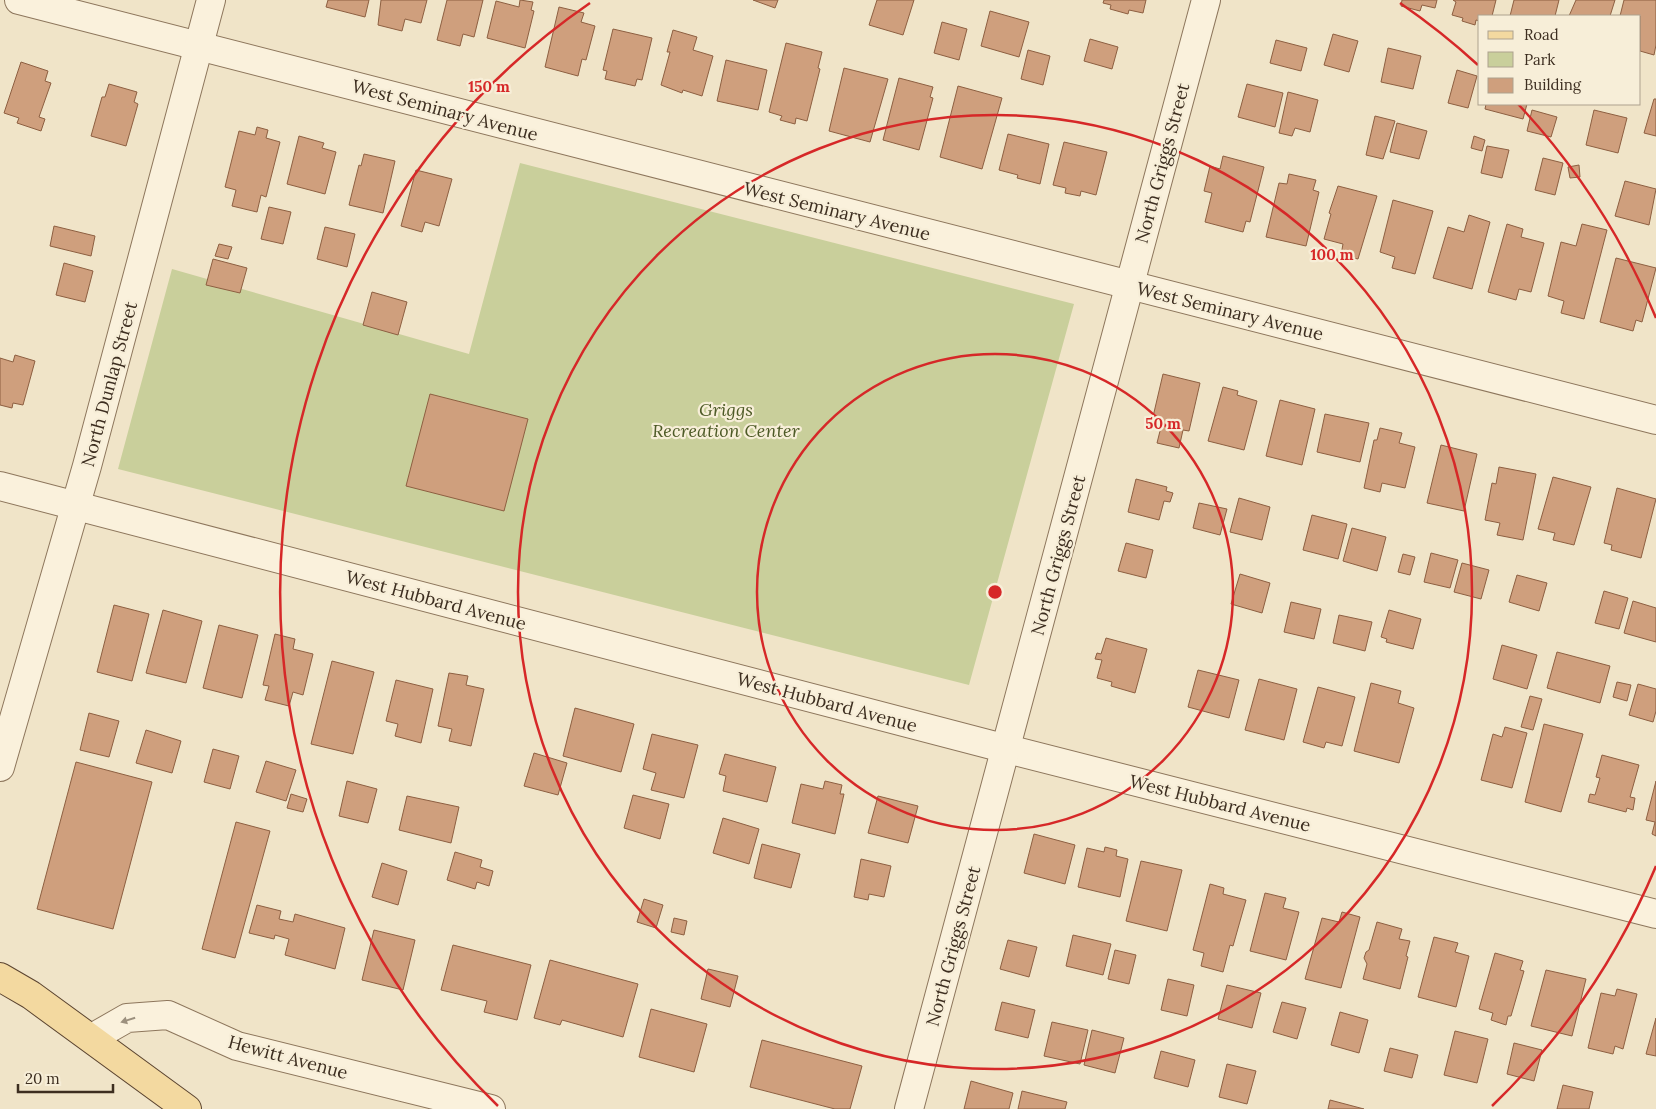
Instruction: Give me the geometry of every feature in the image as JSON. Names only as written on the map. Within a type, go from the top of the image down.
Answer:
[{"type":"main road","points":[[0,977],[31,995],[92,1038],[187,1109]]},
{"type":"street","name":"West Seminary Avenue","points":[[19,0],[572,144],[1656,420]]},
{"type":"street","name":"North Dunlap Street","points":[[0,767],[76,505],[201,46],[211,0]]},
{"type":"street","name":"North Griggs Street","points":[[909,1109],[1007,750],[1206,0]]},
{"type":"street","name":"West Hubbard Avenue","points":[[0,486],[1007,750],[1656,914]]},
{"type":"street","name":"Hewitt Avenue","points":[[92,1038],[127,1018],[168,1015],[237,1046],[491,1109]]},
{"type":"green space","name":"Griggs Recreation Center","points":[[520,163],[1074,304],[969,685],[118,469],[172,269],[469,354]]},
{"type":"building","points":[[328,0],[369,0],[365,17],[326,7]]},
{"type":"building","points":[[381,0],[427,0],[421,23],[405,19],[402,31],[378,25]]},
{"type":"building","points":[[447,0],[483,0],[474,37],[463,34],[460,46],[437,40]]},
{"type":"building","points":[[520,0],[533,2],[531,10],[534,11],[525,48],[487,38],[496,1],[519,7]]},
{"type":"building","points":[[753,0],[778,0],[775,8]]},
{"type":"building","points":[[877,0],[914,0],[903,35],[869,25]]},
{"type":"building","points":[[1104,0],[1146,0],[1143,13],[1129,10],[1128,14],[1110,9],[1111,5],[1103,3]]},
{"type":"building","points":[[1402,0],[1437,0],[1435,8],[1422,5],[1420,11],[1401,6]]},
{"type":"building","points":[[1453,0],[1496,0],[1492,15],[1478,15],[1478,20],[1476,20],[1475,25],[1462,21],[1463,18],[1452,15],[1456,2]]},
{"type":"building","points":[[1514,0],[1559,0],[1555,15],[1510,15]]},
{"type":"building","points":[[1576,0],[1615,0],[1610,15],[1569,15]]},
{"type":"building","points":[[1624,0],[1656,0],[1656,45],[1654,55],[1641,51],[1641,15],[1620,15]]},
{"type":"building","points":[[559,7],[584,13],[581,22],[595,26],[586,60],[582,59],[578,76],[545,67]]},
{"type":"building","points":[[990,11],[1029,22],[1019,57],[981,46]]},
{"type":"building","points":[[942,22],[967,29],[959,60],[934,53]]},
{"type":"building","points":[[613,29],[652,38],[642,80],[637,79],[635,86],[605,79],[607,71],[603,70]]},
{"type":"building","points":[[673,30],[697,37],[693,50],[713,56],[702,96],[683,90],[682,93],[661,85],[670,52],[667,52]]},
{"type":"building","points":[[1333,34],[1358,41],[1349,72],[1324,65]]},
{"type":"building","points":[[1090,39],[1118,47],[1112,69],[1084,61]]},
{"type":"building","points":[[1276,40],[1307,48],[1301,71],[1270,63]]},
{"type":"building","points":[[786,43],[822,52],[818,68],[820,69],[807,121],[796,118],[795,124],[780,120],[782,116],[769,112]]},
{"type":"building","points":[[1388,48],[1421,56],[1413,89],[1381,82]]},
{"type":"building","points":[[1028,50],[1050,56],[1043,85],[1021,79]]},
{"type":"building","points":[[726,60],[767,70],[758,110],[717,101]]},
{"type":"building","points":[[21,62],[48,71],[45,81],[51,83],[39,117],[45,119],[41,131],[17,123],[19,118],[4,113]]},
{"type":"building","points":[[844,68],[888,79],[870,142],[829,131]]},
{"type":"building","points":[[1457,70],[1477,76],[1468,108],[1448,103]]},
{"type":"building","points":[[899,78],[933,87],[930,97],[933,98],[919,150],[883,140]]},
{"type":"building","points":[[109,84],[137,92],[134,102],[138,104],[126,146],[91,136],[102,97],[105,97]]},
{"type":"building","points":[[1247,84],[1283,93],[1275,127],[1238,117]]},
{"type":"building","points":[[958,86],[1002,98],[982,169],[940,157]]},
{"type":"building","points":[[1288,92],[1318,100],[1310,132],[1295,128],[1292,136],[1279,133]]},
{"type":"building","points":[[1654,99],[1656,99],[1656,136],[1644,133]]},
{"type":"building","points":[[1486,105],[1527,105],[1523,119],[1485,109]]},
{"type":"building","points":[[1532,110],[1557,117],[1551,137],[1527,131]]},
{"type":"building","points":[[1594,110],[1627,118],[1618,153],[1586,145]]},
{"type":"building","points":[[1375,116],[1395,121],[1383,159],[1366,155]]},
{"type":"building","points":[[1397,123],[1427,131],[1419,159],[1390,152]]},
{"type":"building","points":[[257,127],[268,130],[266,138],[280,142],[266,197],[261,195],[257,212],[232,206],[236,190],[225,187],[239,131],[255,135]]},
{"type":"building","points":[[1008,134],[1049,144],[1040,184],[1017,178],[1018,175],[999,170]]},
{"type":"building","points":[[299,136],[324,143],[322,148],[336,152],[325,194],[287,184]]},
{"type":"building","points":[[1474,136],[1485,140],[1482,151],[1471,148]]},
{"type":"building","points":[[1064,142],[1107,152],[1096,195],[1081,191],[1080,196],[1065,193],[1066,188],[1053,185]]},
{"type":"building","points":[[1487,146],[1509,150],[1502,178],[1481,173]]},
{"type":"building","points":[[364,154],[395,161],[383,213],[349,205],[359,165],[361,166]]},
{"type":"building","points":[[1223,156],[1264,167],[1250,222],[1246,221],[1243,232],[1205,222],[1212,193],[1204,191],[1210,166],[1220,169]]},
{"type":"building","points":[[1543,158],[1563,163],[1555,195],[1535,190]]},
{"type":"building","points":[[1579,165],[1580,177],[1570,178],[1568,167]]},
{"type":"building","points":[[416,170],[452,179],[439,226],[425,222],[422,232],[401,226]]},
{"type":"building","points":[[1289,174],[1316,180],[1313,190],[1319,192],[1306,246],[1266,237],[1279,183],[1287,184]]},
{"type":"building","points":[[1625,181],[1656,189],[1649,225],[1615,216]]},
{"type":"building","points":[[1338,186],[1377,196],[1358,259],[1341,255],[1343,244],[1324,239],[1331,214],[1329,213]]},
{"type":"building","points":[[1393,200],[1433,211],[1415,274],[1392,268],[1395,257],[1380,252]]},
{"type":"building","points":[[269,207],[291,212],[283,244],[261,239]]},
{"type":"building","points":[[1469,215],[1490,222],[1472,289],[1433,278],[1448,227],[1464,232]]},
{"type":"building","points":[[1507,224],[1523,229],[1521,237],[1544,243],[1531,292],[1519,289],[1516,300],[1488,292]]},
{"type":"building","points":[[1582,224],[1607,230],[1584,319],[1561,313],[1564,301],[1548,296],[1561,242],[1576,246]]},
{"type":"building","points":[[54,226],[95,236],[91,256],[50,246]]},
{"type":"building","points":[[325,227],[355,234],[347,267],[317,259]]},
{"type":"building","points":[[219,244],[232,247],[228,259],[215,256]]},
{"type":"building","points":[[1616,258],[1656,268],[1642,322],[1636,320],[1633,331],[1600,322]]},
{"type":"building","points":[[213,259],[247,268],[240,293],[206,285]]},
{"type":"building","points":[[64,263],[93,271],[85,302],[56,295]]},
{"type":"building","points":[[372,292],[407,302],[398,335],[363,325]]},
{"type":"building","points":[[15,355],[35,361],[23,405],[13,403],[12,408],[0,405],[0,358],[13,362]]},
{"type":"building","points":[[1163,374],[1200,383],[1189,431],[1183,430],[1179,448],[1157,443],[1162,423],[1152,421]]},
{"type":"building","points":[[1223,387],[1238,391],[1237,395],[1257,401],[1244,450],[1208,441]]},
{"type":"building","points":[[430,394],[528,419],[504,511],[406,486]]},
{"type":"building","points":[[1280,400],[1315,409],[1302,465],[1266,456]]},
{"type":"building","points":[[1325,414],[1369,423],[1360,462],[1317,452]]},
{"type":"building","points":[[1380,428],[1402,433],[1399,443],[1415,447],[1405,488],[1382,483],[1380,492],[1364,488],[1374,440],[1377,440]]},
{"type":"building","points":[[1441,445],[1477,454],[1464,511],[1427,503]]},
{"type":"building","points":[[1499,467],[1536,474],[1523,540],[1497,535],[1500,523],[1485,520],[1492,483],[1496,484]]},
{"type":"building","points":[[1553,477],[1591,487],[1574,545],[1553,540],[1555,533],[1538,529]]},
{"type":"building","points":[[1136,479],[1167,487],[1166,491],[1173,493],[1170,502],[1164,501],[1159,520],[1128,512]]},
{"type":"building","points":[[1617,488],[1656,499],[1641,558],[1611,550],[1612,545],[1604,543]]},
{"type":"building","points":[[1239,498],[1270,507],[1262,540],[1230,532]]},
{"type":"building","points":[[1199,503],[1227,509],[1220,535],[1193,528]]},
{"type":"building","points":[[1312,515],[1347,524],[1338,559],[1303,550]]},
{"type":"building","points":[[1352,528],[1386,537],[1377,571],[1343,561]]},
{"type":"building","points":[[1126,543],[1153,550],[1146,578],[1118,571]]},
{"type":"building","points":[[1431,553],[1458,560],[1450,588],[1424,582]]},
{"type":"building","points":[[1403,554],[1415,557],[1410,575],[1398,572]]},
{"type":"building","points":[[1462,563],[1489,570],[1481,599],[1454,592]]},
{"type":"building","points":[[1240,574],[1270,583],[1262,613],[1231,604]]},
{"type":"building","points":[[1517,575],[1547,583],[1539,611],[1509,602]]},
{"type":"building","points":[[1604,591],[1628,598],[1619,629],[1595,623]]},
{"type":"building","points":[[1633,601],[1656,608],[1656,642],[1624,633]]},
{"type":"building","points":[[1291,602],[1321,609],[1314,639],[1284,632]]},
{"type":"building","points":[[114,605],[149,614],[132,681],[97,672]]},
{"type":"building","points":[[163,610],[202,621],[186,683],[146,673]]},
{"type":"building","points":[[1389,610],[1421,619],[1413,649],[1386,642],[1387,639],[1381,637]]},
{"type":"building","points":[[1339,615],[1372,622],[1365,651],[1333,643]]},
{"type":"building","points":[[219,625],[258,635],[242,698],[203,688]]},
{"type":"building","points":[[275,634],[295,639],[293,649],[313,654],[303,695],[293,692],[289,706],[265,700],[269,686],[263,685]]},
{"type":"building","points":[[1106,638],[1147,649],[1135,693],[1111,686],[1112,682],[1097,678],[1102,660],[1095,659],[1097,653],[1101,654]]},
{"type":"building","points":[[1502,645],[1537,655],[1527,689],[1493,679]]},
{"type":"building","points":[[1557,652],[1610,666],[1600,703],[1547,688]]},
{"type":"building","points":[[332,661],[374,672],[353,754],[311,744]]},
{"type":"building","points":[[1198,670],[1239,680],[1229,718],[1188,707]]},
{"type":"building","points":[[449,673],[468,676],[466,685],[484,689],[471,746],[449,741],[452,729],[438,726]]},
{"type":"building","points":[[1259,679],[1297,689],[1284,740],[1245,730]]},
{"type":"building","points":[[396,680],[433,689],[421,743],[395,736],[398,724],[386,721]]},
{"type":"building","points":[[1617,682],[1631,685],[1627,701],[1613,697]]},
{"type":"building","points":[[1371,683],[1401,691],[1398,703],[1414,708],[1399,763],[1354,751]]},
{"type":"building","points":[[1638,684],[1656,689],[1656,711],[1653,722],[1629,715]]},
{"type":"building","points":[[1318,687],[1355,697],[1342,746],[1326,742],[1324,748],[1303,742]]},
{"type":"building","points":[[1530,696],[1542,699],[1533,730],[1521,727]]},
{"type":"building","points":[[575,708],[634,724],[621,772],[563,756]]},
{"type":"building","points":[[89,713],[119,721],[109,757],[80,750]]},
{"type":"building","points":[[1544,724],[1583,734],[1561,812],[1525,802]]},
{"type":"building","points":[[1505,727],[1527,733],[1512,788],[1481,780],[1493,734],[1502,737]]},
{"type":"building","points":[[146,730],[181,741],[172,773],[136,763]]},
{"type":"building","points":[[652,734],[698,745],[684,798],[651,790],[656,773],[643,769]]},
{"type":"building","points":[[213,749],[239,756],[230,789],[204,782]]},
{"type":"building","points":[[534,753],[567,763],[558,795],[524,786]]},
{"type":"building","points":[[725,754],[776,767],[767,802],[723,791],[726,776],[719,774]]},
{"type":"building","points":[[1602,755],[1639,765],[1630,797],[1635,798],[1633,810],[1627,808],[1626,812],[1588,802],[1590,794],[1595,795],[1600,778],[1596,777]]},
{"type":"building","points":[[266,761],[296,770],[286,801],[256,792]]},
{"type":"building","points":[[76,762],[152,782],[113,929],[37,909]]},
{"type":"building","points":[[347,781],[377,789],[368,823],[339,816]]},
{"type":"building","points":[[825,781],[842,785],[840,794],[844,794],[835,834],[792,823],[801,784],[823,789]]},
{"type":"building","points":[[1656,781],[1656,836],[1652,834],[1655,822],[1646,820]]},
{"type":"building","points":[[291,794],[307,799],[303,812],[287,808]]},
{"type":"building","points":[[633,795],[669,804],[660,839],[624,828]]},
{"type":"building","points":[[407,796],[459,807],[451,843],[399,830]]},
{"type":"building","points":[[878,796],[918,806],[908,843],[868,833]]},
{"type":"building","points":[[723,818],[759,829],[749,864],[713,853]]},
{"type":"building","points":[[236,822],[270,831],[235,958],[202,949]]},
{"type":"building","points":[[1034,834],[1075,845],[1065,884],[1024,873]]},
{"type":"building","points":[[762,844],[800,854],[791,888],[754,878]]},
{"type":"building","points":[[1105,847],[1117,850],[1116,856],[1128,859],[1120,897],[1078,887],[1087,848],[1104,852]]},
{"type":"building","points":[[455,852],[482,860],[480,867],[493,871],[489,886],[477,882],[475,889],[447,880]]},
{"type":"building","points":[[861,859],[891,866],[884,897],[869,894],[868,900],[854,897]]},
{"type":"building","points":[[1141,861],[1182,870],[1167,931],[1126,921]]},
{"type":"building","points":[[382,863],[407,871],[398,905],[372,897]]},
{"type":"building","points":[[1210,884],[1224,888],[1223,894],[1246,900],[1233,946],[1230,945],[1223,972],[1201,966],[1204,953],[1193,950]]},
{"type":"building","points":[[1265,893],[1286,898],[1283,908],[1299,912],[1286,960],[1250,951]]},
{"type":"building","points":[[644,899],[663,905],[656,928],[637,922]]},
{"type":"building","points":[[257,905],[281,911],[279,919],[293,922],[295,914],[345,928],[335,969],[285,955],[289,939],[275,935],[274,939],[249,933]]},
{"type":"building","points":[[1342,912],[1360,917],[1341,988],[1305,979],[1322,918],[1339,922]]},
{"type":"building","points":[[674,918],[687,921],[684,935],[671,932]]},
{"type":"building","points":[[1377,922],[1402,929],[1399,939],[1410,941],[1400,989],[1363,979],[1367,964],[1364,958],[1369,950]]},
{"type":"building","points":[[374,930],[415,940],[403,990],[362,980]]},
{"type":"building","points":[[1073,935],[1111,944],[1103,975],[1066,966]]},
{"type":"building","points":[[1434,937],[1458,943],[1455,952],[1469,956],[1456,1007],[1418,997]]},
{"type":"building","points":[[1008,940],[1037,947],[1029,977],[1000,969]]},
{"type":"building","points":[[453,945],[531,965],[517,1020],[484,1012],[487,1001],[441,990]]},
{"type":"building","points":[[1115,950],[1136,955],[1129,984],[1108,979]]},
{"type":"building","points":[[1495,953],[1523,961],[1520,970],[1524,971],[1511,1016],[1508,1016],[1506,1025],[1491,1020],[1493,1013],[1479,1009]]},
{"type":"building","points":[[550,960],[638,984],[623,1037],[562,1020],[560,1025],[534,1018]]},
{"type":"building","points":[[708,969],[738,976],[730,1007],[701,999]]},
{"type":"building","points":[[1546,970],[1586,979],[1572,1036],[1531,1026]]},
{"type":"building","points":[[1168,979],[1194,985],[1187,1016],[1161,1010]]},
{"type":"building","points":[[1227,985],[1261,993],[1252,1028],[1218,1019]]},
{"type":"building","points":[[1617,989],[1637,994],[1623,1049],[1615,1046],[1613,1054],[1588,1048],[1601,993],[1615,996]]},
{"type":"building","points":[[1002,1002],[1035,1010],[1028,1038],[995,1030]]},
{"type":"building","points":[[1282,1002],[1306,1008],[1297,1039],[1273,1032]]},
{"type":"building","points":[[651,1009],[707,1024],[694,1072],[639,1057]]},
{"type":"building","points":[[1340,1012],[1368,1020],[1359,1053],[1331,1045]]},
{"type":"building","points":[[1656,1018],[1656,1056],[1646,1054]]},
{"type":"building","points":[[1052,1022],[1088,1030],[1080,1064],[1044,1056]]},
{"type":"building","points":[[1092,1030],[1124,1038],[1115,1073],[1084,1065]]},
{"type":"building","points":[[1455,1031],[1488,1039],[1477,1083],[1444,1075]]},
{"type":"building","points":[[762,1040],[862,1066],[850,1109],[835,1109],[750,1087]]},
{"type":"building","points":[[1514,1043],[1542,1050],[1534,1081],[1507,1074]]},
{"type":"building","points":[[1390,1048],[1418,1055],[1412,1078],[1384,1071]]},
{"type":"building","points":[[1161,1051],[1195,1060],[1188,1087],[1154,1078]]},
{"type":"building","points":[[1227,1064],[1256,1071],[1247,1104],[1219,1097]]},
{"type":"building","points":[[971,1081],[1013,1093],[1009,1109],[964,1109]]},
{"type":"building","points":[[1563,1085],[1593,1092],[1589,1109],[1557,1109]]},
{"type":"building","points":[[1022,1091],[1067,1102],[1065,1109],[1018,1109]]},
{"type":"building","points":[[1330,1100],[1364,1109],[1328,1109]]}]
